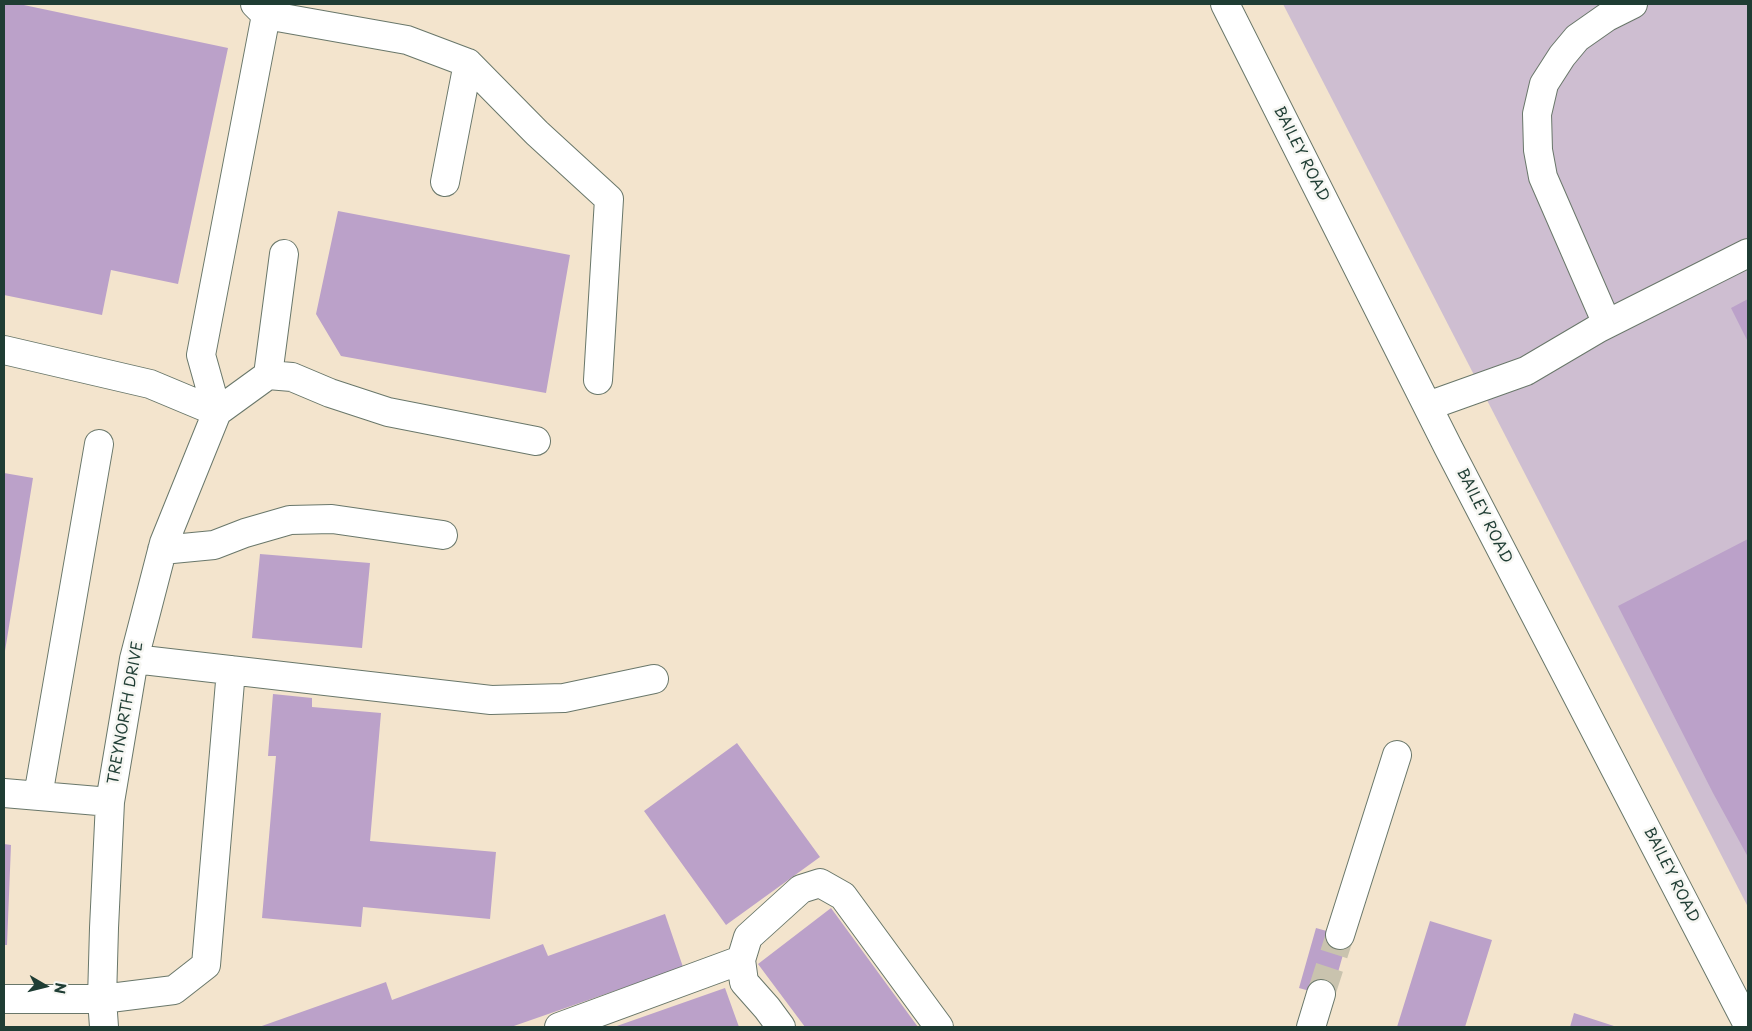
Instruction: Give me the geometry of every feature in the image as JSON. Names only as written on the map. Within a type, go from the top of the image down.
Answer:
[{"type":"street","name":"BAILEY ROAD","points":[[1225,4],[1428,406],[1748,1025]]},
{"type":"street","points":[[1607,324],[1543,177],[1538,150],[1537,114],[1544,84],[1577,38],[1607,17],[1633,4]]},
{"type":"street","points":[[217,412],[201,355],[260,10],[407,40],[468,63],[537,133],[609,199],[598,380]]},
{"type":"street","points":[[446,182],[468,63]]},
{"type":"street","points":[[1428,406],[1526,371],[1607,324],[1748,253]]},
{"type":"street","points":[[268,375],[284,254]]},
{"type":"street","points":[[4,350],[150,384],[217,412]]},
{"type":"street","points":[[217,412],[268,375],[292,377],[330,393],[388,412],[536,441]]},
{"type":"street","name":"TREYNORTH DRIVE","points":[[104,1027],[102,998],[110,802],[134,659],[162,550],[217,412]]},
{"type":"street","points":[[38,796],[98,444]]},
{"type":"street","points":[[162,550],[214,545],[245,533],[290,520],[332,519],[443,535]]},
{"type":"street","points":[[134,659],[491,700],[564,698],[654,679]]},
{"type":"street","points":[[4,999],[102,998],[174,990],[206,965],[230,670]]},
{"type":"street","points":[[1340,935],[1397,755]]},
{"type":"street","points":[[4,793],[110,802]]},
{"type":"street","points":[[781,1027],[744,982],[741,960],[748,937],[801,889],[820,883],[843,896],[939,1027]]},
{"type":"street","points":[[559,1027],[741,960]]},
{"type":"street","points":[[1311,1027],[1320,994]]},
{"type":"shaded area","points":[[1283,4],[1748,4],[1748,907]]},
{"type":"building","points":[[4,4],[19,4],[228,48],[178,284],[111,270],[102,315],[4,295]]},
{"type":"building","points":[[338,211],[570,255],[546,393],[341,356],[316,314]]},
{"type":"building","points":[[1748,299],[1748,342],[1731,308]]},
{"type":"building","points":[[4,473],[33,478],[5,651],[4,651]]},
{"type":"building","points":[[1748,539],[1748,857],[1713,793],[1618,606]]},
{"type":"building","points":[[260,554],[370,563],[362,648],[252,638]]},
{"type":"building","points":[[273,694],[312,698],[312,707],[381,713],[370,841],[496,852],[490,919],[363,907],[361,927],[262,918],[276,756],[268,756]]},
{"type":"building","points":[[737,743],[820,857],[726,925],[644,811]]},
{"type":"building","points":[[4,844],[11,845],[7,945],[4,945]]},
{"type":"building","points":[[831,908],[918,1027],[805,1027],[758,964]]},
{"type":"building","points":[[665,914],[683,967],[511,1027],[259,1027],[386,982],[392,1000],[543,944],[548,956]]},
{"type":"building","points":[[1430,921],[1492,940],[1465,1027],[1397,1027]]},
{"type":"building","points":[[1316,928],[1348,937],[1331,997],[1299,988]]},
{"type":"building","points":[[725,988],[739,1027],[614,1027]]},
{"type":"building","points":[[1574,1013],[1617,1027],[1570,1027]]},
{"type":"tunnel","points":[[1321,994],[1340,935]]}]
